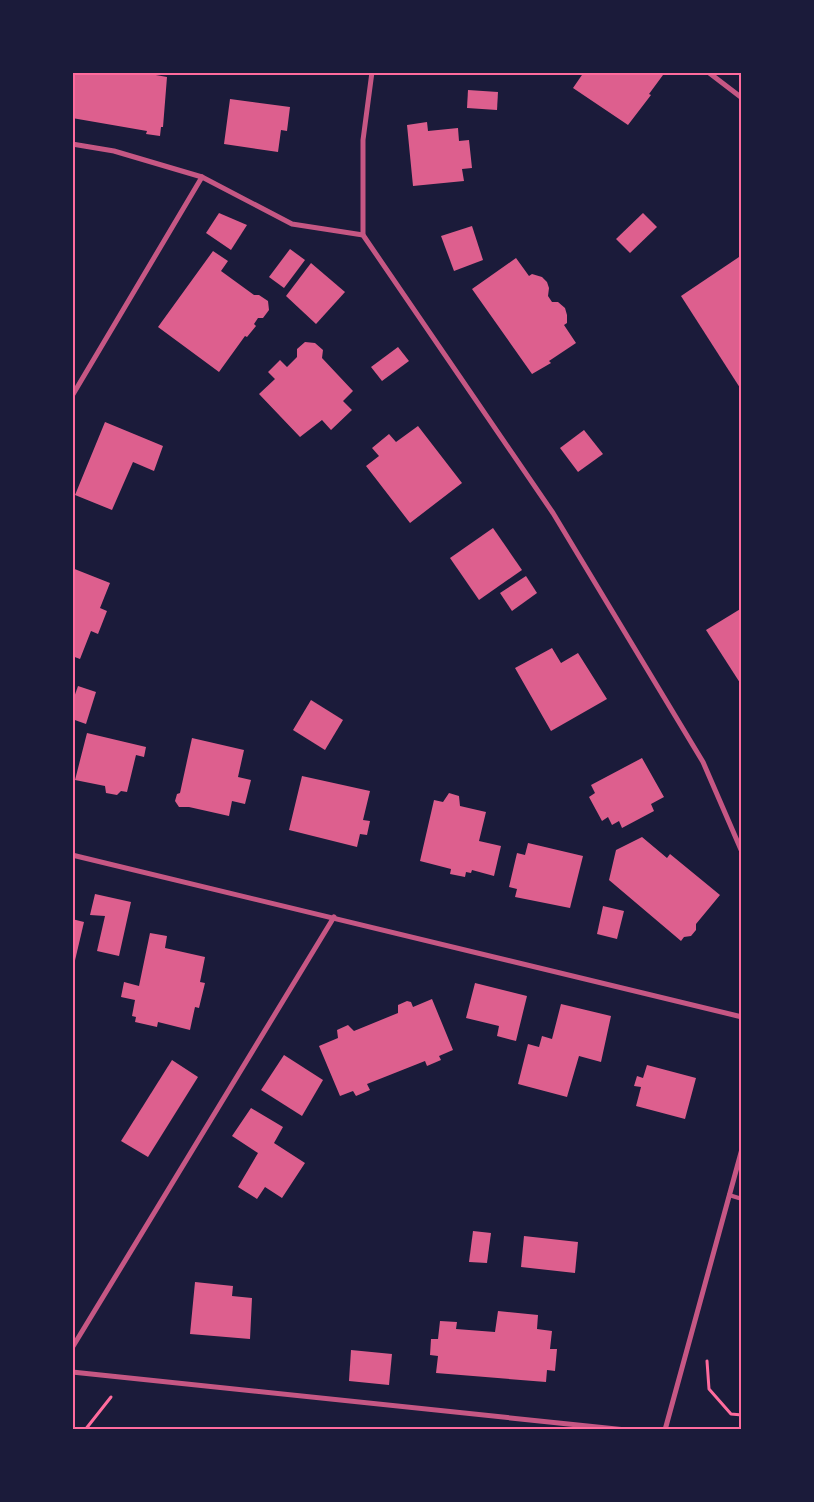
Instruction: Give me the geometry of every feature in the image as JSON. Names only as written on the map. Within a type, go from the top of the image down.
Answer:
[{"type":"street","points":[[372,72],[364,140],[364,235],[559,522],[703,762],[742,852]]},
{"type":"street","points":[[708,72],[742,98]]},
{"type":"street","points":[[72,144],[114,151],[202,177],[292,224],[364,235]]},
{"type":"street","points":[[72,396],[202,177]]},
{"type":"street","points":[[72,855],[742,1017]]},
{"type":"street","points":[[72,1348],[334,917]]},
{"type":"street","points":[[665,1430],[742,1149]]},
{"type":"street","points":[[72,1372],[626,1430]]},
{"type":"lane","points":[[729,1195],[742,1199]]},
{"type":"path","points":[[706,1358],[709,1389],[731,1414],[742,1415]]},
{"type":"path","points":[[85,1430],[128,1378]]},
{"type":"building","points":[[72,72],[132,74],[139,72],[167,77],[163,127],[161,127],[160,136],[146,134],[147,131],[72,118]]},
{"type":"building","points":[[584,72],[659,72],[663,75],[649,94],[651,95],[628,125],[573,88]]},
{"type":"building","points":[[468,90],[498,92],[497,110],[467,108]]},
{"type":"building","points":[[230,99],[290,107],[287,131],[281,130],[278,152],[224,144]]},
{"type":"building","points":[[427,122],[428,131],[458,128],[459,141],[469,140],[472,168],[462,169],[464,181],[413,186],[407,125]]},
{"type":"building","points":[[219,213],[247,225],[231,250],[206,233]]},
{"type":"building","points":[[643,213],[657,227],[630,253],[616,239]]},
{"type":"building","points":[[472,226],[483,260],[454,271],[441,236]]},
{"type":"building","points":[[290,249],[305,260],[284,288],[269,277]]},
{"type":"building","points":[[213,251],[228,261],[221,271],[254,295],[259,295],[268,301],[269,310],[263,318],[258,318],[254,324],[256,326],[247,337],[245,336],[219,372],[158,327]]},
{"type":"building","points":[[742,255],[742,391],[681,296]]},
{"type":"building","points":[[516,258],[529,276],[532,274],[542,277],[547,282],[549,288],[548,296],[552,302],[558,302],[565,308],[567,323],[564,325],[576,343],[549,361],[551,363],[532,374],[472,289]]},
{"type":"building","points":[[311,263],[345,292],[316,324],[286,296]]},
{"type":"building","points":[[305,342],[315,343],[323,350],[322,358],[353,391],[343,401],[352,410],[331,430],[322,420],[300,437],[259,394],[275,379],[268,372],[280,360],[287,367],[297,357],[297,349]]},
{"type":"building","points":[[398,347],[409,361],[382,381],[371,367]]},
{"type":"building","points":[[105,422],[163,446],[154,471],[133,462],[112,510],[75,495]]},
{"type":"building","points":[[418,426],[462,483],[410,523],[366,466],[379,456],[372,448],[389,434],[396,442]]},
{"type":"building","points":[[584,430],[603,454],[578,472],[560,448]]},
{"type":"building","points":[[493,528],[522,570],[479,600],[450,558]]},
{"type":"building","points":[[72,568],[110,583],[100,608],[107,611],[98,634],[91,631],[80,659],[72,656]]},
{"type":"building","points":[[526,576],[537,593],[512,611],[500,593]]},
{"type":"building","points":[[742,608],[742,686],[706,630]]},
{"type":"building","points":[[552,648],[561,663],[578,653],[607,699],[551,731],[515,668]]},
{"type":"building","points":[[78,686],[96,692],[86,724],[72,719],[72,703]]},
{"type":"building","points":[[311,700],[343,720],[325,750],[293,730]]},
{"type":"building","points":[[87,733],[146,747],[144,757],[136,755],[127,792],[121,791],[117,795],[106,793],[105,786],[75,780]]},
{"type":"building","points":[[192,738],[244,750],[238,777],[251,780],[245,804],[232,801],[229,816],[189,807],[179,807],[175,801],[177,794],[180,793]]},
{"type":"building","points":[[642,758],[664,797],[651,804],[654,811],[622,828],[619,821],[612,825],[608,817],[602,821],[589,797],[595,793],[591,785]]},
{"type":"building","points":[[302,776],[370,791],[363,820],[370,821],[367,835],[360,834],[357,847],[289,830]]},
{"type":"building","points":[[449,793],[459,796],[460,806],[486,812],[479,841],[501,846],[494,876],[472,870],[471,873],[466,872],[465,877],[450,874],[451,869],[420,861],[434,800],[443,802]]},
{"type":"building","points":[[642,837],[667,858],[670,854],[720,895],[696,924],[696,930],[691,936],[684,937],[681,941],[609,880],[616,850]]},
{"type":"building","points":[[528,843],[583,856],[570,908],[515,897],[517,889],[509,887],[517,853],[525,855]]},
{"type":"building","points":[[95,894],[131,902],[119,956],[97,951],[105,916],[90,915]]},
{"type":"building","points":[[603,906],[624,911],[617,939],[597,934]]},
{"type":"building","points":[[72,919],[84,922],[73,969],[72,968]]},
{"type":"building","points":[[150,933],[167,936],[165,948],[205,957],[200,982],[205,983],[199,1008],[195,1007],[190,1030],[158,1022],[157,1027],[135,1022],[136,1017],[132,1016],[135,1000],[121,997],[124,982],[139,986]]},
{"type":"building","points":[[475,983],[527,996],[516,1041],[497,1036],[499,1026],[466,1018]]},
{"type":"building","points":[[432,999],[453,1050],[439,1056],[441,1060],[427,1066],[425,1061],[367,1084],[370,1090],[356,1096],[353,1091],[340,1096],[319,1046],[338,1038],[337,1030],[348,1025],[354,1031],[398,1013],[398,1005],[407,1001],[411,1002],[413,1007]]},
{"type":"building","points":[[561,1004],[611,1016],[601,1062],[579,1056],[567,1097],[518,1084],[528,1044],[539,1047],[542,1036],[552,1039]]},
{"type":"building","points":[[284,1055],[323,1080],[302,1116],[261,1090]]},
{"type":"building","points":[[172,1060],[198,1077],[148,1157],[121,1141]]},
{"type":"building","points":[[647,1065],[696,1078],[685,1119],[636,1106],[641,1087],[634,1086],[637,1076],[643,1078]]},
{"type":"building","points":[[251,1108],[283,1127],[274,1143],[305,1163],[282,1198],[265,1187],[257,1199],[238,1187],[258,1153],[232,1136]]},
{"type":"building","points":[[473,1231],[491,1233],[487,1263],[469,1262]]},
{"type":"building","points":[[524,1236],[578,1242],[575,1273],[521,1267]]},
{"type":"building","points":[[195,1282],[233,1286],[232,1296],[252,1298],[250,1339],[190,1334]]},
{"type":"building","points":[[498,1311],[538,1315],[537,1329],[552,1331],[550,1349],[557,1349],[555,1371],[547,1370],[546,1382],[436,1373],[438,1356],[430,1355],[431,1339],[438,1339],[440,1321],[457,1322],[456,1329],[495,1332]]},
{"type":"building","points":[[351,1350],[392,1354],[389,1385],[349,1381]]}]
